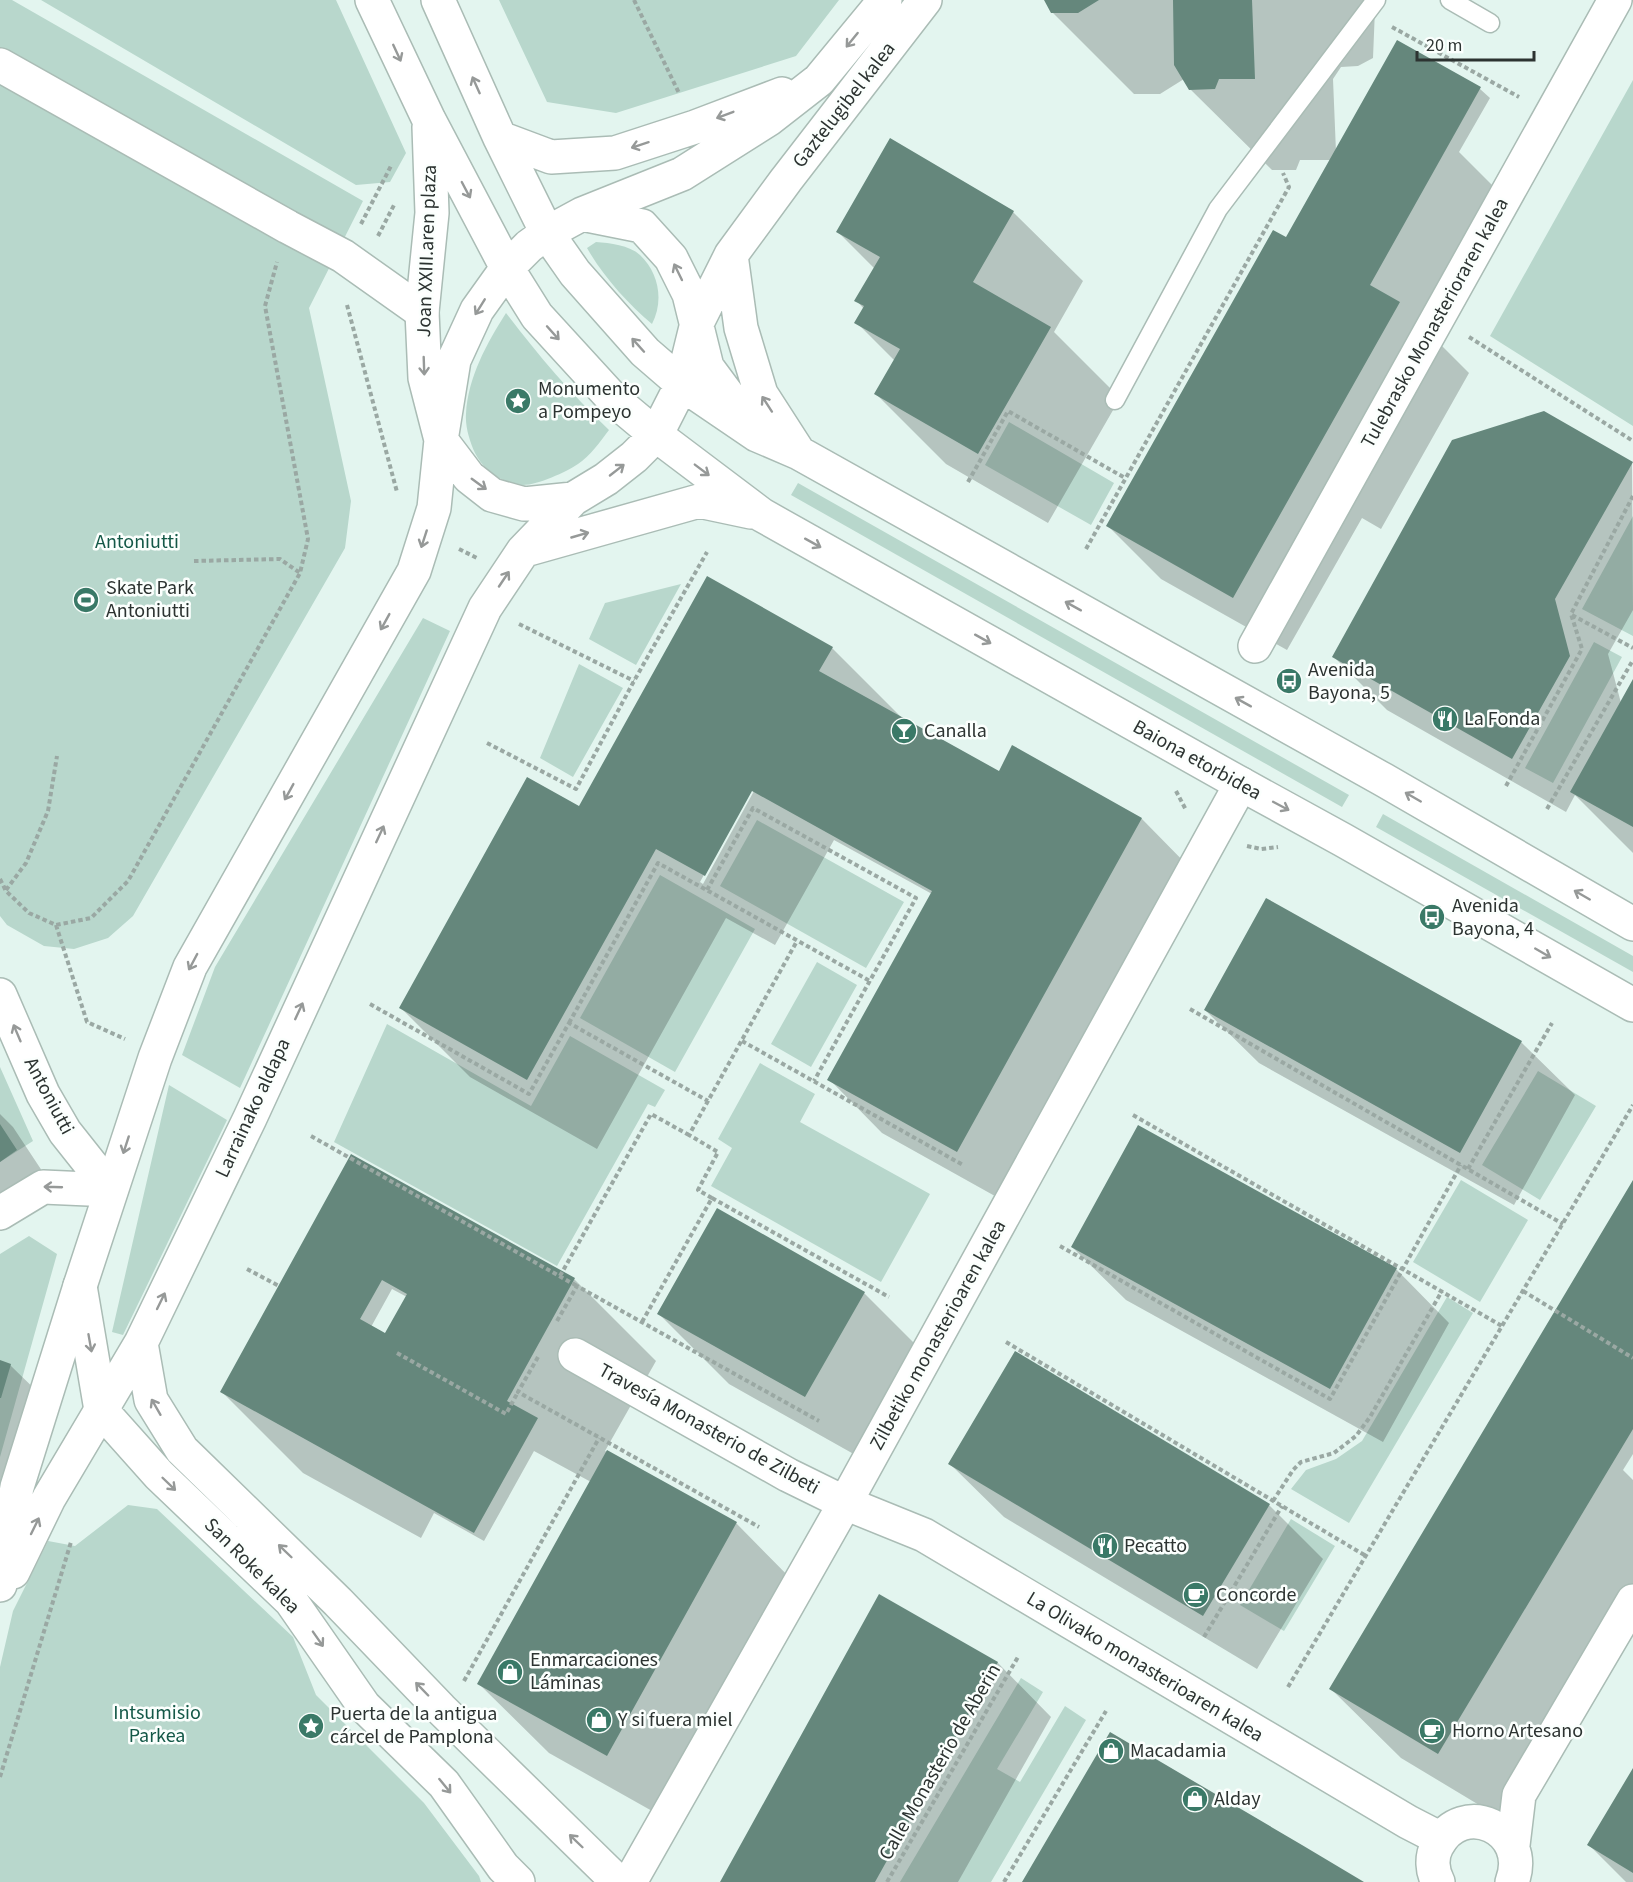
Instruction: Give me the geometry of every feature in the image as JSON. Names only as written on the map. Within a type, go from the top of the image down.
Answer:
[{"type":"street","points":[[372,0],[429,120]]},
{"type":"street","points":[[438,0],[500,138],[547,233],[575,273],[645,352],[682,384],[757,435],[799,453],[1383,780],[1633,924]]},
{"type":"street","name":"Gaztelugibel kalea","points":[[715,153],[769,119],[819,80],[885,0]]},
{"type":"street","name":"Gaztelugibel kalea","points":[[763,211],[926,0]]},
{"type":"street","name":"Tulebrasko Monasterioraren kalea","points":[[1255,646],[1615,0]]},
{"type":"street","points":[[0,65],[361,267],[422,312]]},
{"type":"street","name":"Gaztelugibel kalea","points":[[695,127],[819,80]]},
{"type":"street","name":"Joan XXIII.aren plaza","points":[[429,120],[507,268],[537,316],[613,399],[656,435],[762,515]]},
{"type":"street","name":"Joan XXIII.aren plaza","points":[[429,120],[432,213],[422,312],[425,378],[441,440],[469,477],[492,495],[524,504],[573,499]]},
{"type":"street","points":[[500,138],[551,157],[615,153],[695,127]]},
{"type":"street","name":"Joan XXIII.aren plaza","points":[[111,1190],[155,1058],[190,967],[414,572],[434,508],[441,440],[454,360],[477,310],[507,268],[529,246],[547,233],[582,214],[682,174],[715,153]]},
{"type":"street","name":"Joan XXIII.aren plaza","points":[[484,608],[515,562],[573,499],[606,479],[634,457],[656,435],[682,384],[697,323],[731,255],[763,211]]},
{"type":"street","name":"Joan XXIII.aren plaza","points":[[582,214],[642,226],[671,258],[689,294],[708,367],[757,435]]},
{"type":"street","points":[[731,255],[741,328],[761,394],[799,453]]},
{"type":"street","points":[[515,562],[699,501],[762,515]]},
{"type":"street","name":"Baiona etorbidea","points":[[762,515],[1633,1005]]},
{"type":"street","name":"Larrainako aldapa","points":[[0,1598],[49,1498],[141,1343],[250,1118],[484,608]]},
{"type":"street","name":"Zilbetiko monasterioaren kalea","points":[[630,1882],[844,1503],[1241,784]]},
{"type":"street","name":"Antoniutti","points":[[0,994],[43,1094],[65,1132],[111,1190]]},
{"type":"street","points":[[0,1213],[43,1187],[111,1190],[17,1487],[0,1585]]},
{"type":"street","points":[[80,1286],[101,1410]]},
{"type":"street","name":"San Roke kalea","points":[[141,1343],[151,1400],[182,1450],[338,1602],[441,1709],[618,1882]]},
{"type":"street","name":"Travesía Monasterio de Zilbeti","points":[[574,1355],[788,1475],[844,1503]]},
{"type":"street","name":"San Roke kalea","points":[[101,1410],[159,1475],[291,1601],[364,1706],[444,1784],[503,1866],[518,1882]]},
{"type":"street","name":"La Olivako monasterioaren kalea","points":[[844,1503],[924,1535],[1388,1810],[1441,1839]]},
{"type":"street","points":[[1477,1822],[1519,1795],[1624,1636],[1633,1601]]},
{"type":"street","points":[[1512,1882],[1516,1872],[1513,1845],[1519,1795]]},
{"type":"street","points":[[1436,1881],[1433,1865],[1435,1851],[1441,1839],[1451,1829],[1463,1823],[1477,1822],[1498,1828],[1513,1845]]},
{"type":"lane","points":[[1115,400],[1218,209],[1376,0]]},
{"type":"lane","points":[[1450,0],[1490,23]]},
{"type":"path","points":[[634,0],[695,127]]},
{"type":"path","points":[[1386,36],[1393,27],[1551,115]]},
{"type":"path","points":[[1086,549],[1289,187],[1281,169]]},
{"type":"path","points":[[399,197],[361,267],[347,304],[405,522],[427,532],[515,562]]},
{"type":"path","points":[[0,879],[6,891],[29,913],[56,926],[91,918],[128,881],[300,573],[308,539],[265,306],[288,227]]},
{"type":"path","points":[[1438,317],[1633,441]]},
{"type":"path","points":[[968,482],[1008,411],[1125,478]]},
{"type":"path","points":[[1506,786],[1582,649],[1571,614],[1633,496]]},
{"type":"path","points":[[487,743],[576,789],[707,552]]},
{"type":"path","points":[[194,561],[280,558],[300,573]]},
{"type":"path","points":[[484,608],[634,681]]},
{"type":"path","points":[[1571,614],[1633,648]]},
{"type":"path","points":[[1547,809],[1633,660]]},
{"type":"path","points":[[6,891],[26,863],[48,811],[57,756]]},
{"type":"path","points":[[706,890],[753,808],[916,898],[814,1081]]},
{"type":"path","points":[[370,1004],[529,1094],[658,863],[870,981]]},
{"type":"path","points":[[56,926],[87,1022],[132,1043]]},
{"type":"path","points":[[689,1135],[797,941]]},
{"type":"path","points":[[1191,1010],[1563,1224]]},
{"type":"path","points":[[569,1023],[708,1101]]},
{"type":"path","points":[[1468,1169],[1552,1023]]},
{"type":"path","points":[[741,1041],[963,1165]]},
{"type":"path","points":[[1288,1687],[1633,1105]]},
{"type":"path","points":[[560,1276],[651,1114],[718,1152],[698,1190],[889,1297]]},
{"type":"path","points":[[1133,1115],[1502,1326]]},
{"type":"path","points":[[311,1136],[577,1286]]},
{"type":"path","points":[[1060,1246],[1330,1399],[1461,1165]]},
{"type":"path","points":[[642,1322],[712,1198]]},
{"type":"path","points":[[247,1269],[279,1286]]},
{"type":"path","points":[[1273,1501],[1293,1470],[1301,1462],[1334,1453],[1356,1436],[1370,1417],[1442,1291]]},
{"type":"path","points":[[1523,1291],[1633,1358]]},
{"type":"path","points":[[1006,1342],[1366,1556]]},
{"type":"path","points":[[397,1353],[506,1414],[518,1392]]},
{"type":"path","points":[[460,1687],[599,1438]]},
{"type":"path","points":[[1204,1637],[1282,1506]]},
{"type":"path","points":[[0,1777],[75,1531]]},
{"type":"path","name":"Calle Monasterio de Aberin","points":[[887,1882],[1018,1657]]},
{"type":"path","points":[[1004,1882],[1106,1711]]},
{"type":"green space","points":[[0,0],[12,0],[363,201],[309,308],[351,501],[345,548],[133,916],[108,938],[74,949],[44,946],[7,925],[0,916]]},
{"type":"green space","points":[[41,0],[336,0],[406,153],[390,182],[356,185]]},
{"type":"green space","points":[[499,0],[839,0],[796,56],[616,113],[547,102]]},
{"type":"green space","points":[[1633,80],[1633,426],[1490,336]]},
{"type":"green space","points":[[596,242],[630,249],[640,255],[652,270],[658,288],[658,306],[652,324],[616,289],[600,269],[587,248]]},
{"type":"green space","points":[[506,313],[555,373],[609,430],[591,453],[578,464],[552,478],[523,485],[502,479],[483,465],[475,453],[466,424],[470,387],[486,348]]},
{"type":"green space","points":[[1009,422],[1114,483],[1091,525],[985,465]]},
{"type":"green space","points":[[798,483],[1349,795],[1342,807],[791,495]]},
{"type":"green space","points":[[1633,516],[1633,636],[1582,609]]},
{"type":"green space","points":[[681,584],[636,665],[589,639],[605,603]]},
{"type":"green space","points":[[423,618],[450,631],[240,1088],[182,1055],[215,967]]},
{"type":"green space","points":[[1594,642],[1622,657],[1553,783],[1525,768]]},
{"type":"green space","points":[[579,664],[623,688],[573,777],[540,758]]},
{"type":"green space","points":[[1383,814],[1633,956],[1633,972],[1376,827]]},
{"type":"green space","points":[[757,820],[904,902],[866,968],[720,886]]},
{"type":"green space","points":[[660,875],[755,929],[675,1072],[580,1018]]},
{"type":"green space","points":[[817,962],[857,985],[811,1067],[771,1044]]},
{"type":"green space","points":[[387,1024],[531,1106],[570,1036],[665,1090],[655,1107],[648,1104],[557,1266],[334,1142]]},
{"type":"green space","points":[[760,1063],[815,1094],[800,1122],[930,1194],[881,1282],[711,1186],[732,1148],[718,1139]]},
{"type":"green space","points":[[0,1067],[33,1141],[0,1162]]},
{"type":"green space","points":[[1538,1071],[1596,1106],[1540,1200],[1482,1165]]},
{"type":"green space","points":[[169,1085],[227,1120],[123,1335],[112,1332]]},
{"type":"green space","points":[[1461,1180],[1528,1220],[1480,1302],[1413,1262]]},
{"type":"green space","points":[[29,1236],[57,1254],[0,1457],[0,1254]]},
{"type":"green space","points":[[1447,1297],[1473,1313],[1349,1523],[1291,1489],[1306,1470],[1336,1459],[1362,1441]]},
{"type":"green space","name":"Intsumisio Parkea","points":[[128,1505],[157,1509],[293,1637],[316,1695],[424,1803],[479,1876],[481,1882],[0,1882],[0,1667],[13,1611],[48,1541],[75,1546]]},
{"type":"green space","points":[[1291,1519],[1335,1546],[1284,1631],[1240,1605]]},
{"type":"green space","points":[[1021,1678],[1043,1692],[997,1769],[1020,1782],[1065,1706],[1086,1720],[991,1882],[900,1882]]},
{"type":"building","points":[[1044,0],[1099,0],[1078,13],[1051,13]]},
{"type":"building","points":[[1173,0],[1252,0],[1255,79],[1219,79],[1215,89],[1189,90],[1174,65]]},
{"type":"building","points":[[1397,40],[1481,87],[1370,285],[1400,302],[1233,598],[1106,526],[1273,230],[1286,237]]},
{"type":"building","points":[[890,138],[1014,211],[973,282],[1051,327],[978,454],[874,394],[900,349],[854,323],[864,306],[854,301],[880,257],[836,232]]},
{"type":"building","points":[[1544,411],[1633,462],[1555,599],[1570,656],[1512,759],[1332,657],[1452,440]]},
{"type":"building","points":[[707,576],[833,647],[819,671],[999,771],[1012,745],[1142,818],[957,1152],[827,1080],[932,891],[752,791],[705,876],[656,849],[527,1080],[399,1008],[527,777],[579,806]]},
{"type":"building","points":[[1633,679],[1633,827],[1570,792]]},
{"type":"building","points":[[1266,898],[1522,1041],[1460,1153],[1204,1010]]},
{"type":"building","points":[[0,1124],[17,1150],[0,1162]]},
{"type":"building","points":[[1138,1125],[1397,1268],[1330,1389],[1071,1247]]},
{"type":"building","points":[[351,1154],[575,1278],[507,1401],[538,1418],[474,1533],[220,1392]],"holes":[[[382,1280],[407,1294],[385,1333],[360,1319]]]},
{"type":"building","points":[[1633,1180],[1633,1429],[1438,1754],[1329,1689]]},
{"type":"building","points":[[717,1208],[865,1292],[805,1397],[657,1314]]},
{"type":"building","points":[[1015,1351],[1270,1504],[1203,1616],[948,1464]]},
{"type":"building","points":[[0,1360],[11,1364],[1,1398],[0,1398]]},
{"type":"building","points":[[607,1450],[737,1522],[607,1756],[477,1684]]},
{"type":"building","points":[[879,1594],[998,1662],[875,1882],[720,1882]]},
{"type":"building","points":[[1110,1732],[1302,1845],[1364,1882],[1022,1882]]},
{"type":"building","points":[[1633,1768],[1633,1873],[1587,1845]]},
{"type":"place","name":"Monumento a Pompeyo","points":[[518,401]]},
{"type":"place","name":"Skate Park Antoniutti","points":[[86,600]]},
{"type":"place","name":"Avenida Bayona, 5","points":[[1289,681]]},
{"type":"place","name":"La Fonda","points":[[1445,719]]},
{"type":"place","name":"Canalla","points":[[904,731]]},
{"type":"place","name":"Avenida Bayona, 4","points":[[1432,917]]},
{"type":"place","name":"Pecatto","points":[[1105,1546]]},
{"type":"place","name":"Concorde","points":[[1196,1595]]},
{"type":"place","name":"Enmarcaciones Láminas","points":[[510,1672]]},
{"type":"place","name":"Y si fuera miel","points":[[599,1720]]},
{"type":"place","name":"Puerta de la antigua cárcel de Pamplona","points":[[311,1726]]},
{"type":"place","name":"Horno Artesano","points":[[1432,1731]]},
{"type":"place","name":"Macadamia","points":[[1111,1751]]},
{"type":"place","name":"Alday","points":[[1195,1799]]}]
